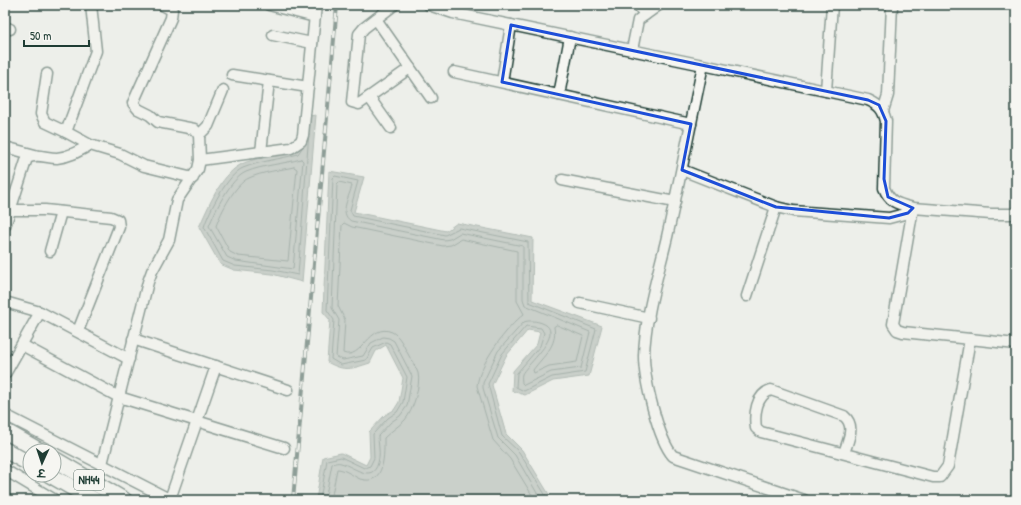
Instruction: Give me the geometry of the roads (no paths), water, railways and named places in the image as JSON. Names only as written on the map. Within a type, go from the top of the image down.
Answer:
[{"type":"highway","points":[[5,431],[26,443]]},
{"type":"highway","points":[[5,450],[22,460]]},
{"type":"highway","name":"NH44","points":[[62,464],[124,500]]},
{"type":"highway","name":"NH44","points":[[62,482],[94,500]]},
{"type":"street","points":[[66,132],[96,51],[91,5]]},
{"type":"street","points":[[102,464],[133,339],[152,271],[169,240],[177,200],[193,178],[198,169],[200,160],[199,135],[194,129],[158,122],[150,115],[138,109],[133,103],[171,18],[172,10],[162,5]]},
{"type":"street","points":[[269,5],[315,16]]},
{"type":"street","points":[[200,160],[291,148],[301,141],[303,135],[316,5]]},
{"type":"street","points":[[394,5],[359,34],[351,98],[352,102],[360,104],[410,68]]},
{"type":"street","points":[[429,5],[453,13],[703,64],[868,100],[879,105],[883,111],[886,121],[884,188],[888,197],[897,204],[913,208],[991,214],[1016,214]]},
{"type":"street","points":[[638,5],[646,15]]},
{"type":"street","points":[[632,50],[636,24],[659,5]]},
{"type":"street","points":[[826,91],[832,5]]},
{"type":"street","points":[[883,111],[888,95],[892,5]]},
{"type":"street","points":[[376,19],[430,98]]},
{"type":"street","points":[[502,82],[511,25]]},
{"type":"street","points":[[273,35],[312,43]]},
{"type":"street","points":[[559,95],[570,37]]},
{"type":"street","points":[[703,64],[682,170],[649,318],[644,355],[652,401],[669,451],[674,456],[682,460],[804,500]]},
{"type":"street","points":[[454,72],[691,124]]},
{"type":"street","points":[[48,74],[41,114],[42,119],[45,122],[90,146],[120,154],[152,168],[193,178]]},
{"type":"street","points":[[232,75],[308,87]]},
{"type":"street","points":[[261,152],[269,81]]},
{"type":"street","points":[[199,135],[208,126],[223,90]]},
{"type":"street","points":[[369,98],[391,128]]},
{"type":"street","points":[[5,147],[59,158],[90,146]]},
{"type":"street","points":[[5,226],[7,210],[24,163],[27,158],[35,154]]},
{"type":"street","points":[[682,170],[776,207],[793,211],[889,218],[908,213],[913,208]]},
{"type":"street","points":[[562,180],[675,202]]},
{"type":"street","points":[[747,296],[776,207]]},
{"type":"street","points":[[913,208],[894,324],[897,330],[1016,344]]},
{"type":"street","points":[[7,210],[61,212],[111,217],[118,220],[119,223],[78,331]]},
{"type":"street","points":[[50,251],[61,212]]},
{"type":"street","points":[[5,302],[40,312],[129,359]]},
{"type":"street","points":[[580,303],[649,318]]},
{"type":"street","points":[[5,374],[40,312]]},
{"type":"street","points":[[133,339],[288,390]]},
{"type":"street","points":[[844,453],[851,427],[849,420],[844,416],[771,390],[765,392],[760,398],[755,419],[756,428],[761,432],[932,477],[940,477],[948,466],[970,339]]},
{"type":"street","points":[[22,345],[119,397],[284,448]]},
{"type":"street","points":[[5,415],[171,500],[216,366]]},
{"type":"street","points":[[5,470],[55,500]]},
{"type":"water","points":[[316,115],[302,282],[272,274],[234,270],[220,264],[199,227],[215,193],[226,177],[240,165],[259,158],[297,150],[302,117]]},
{"type":"water","points":[[329,171],[364,177],[354,212],[446,231],[457,223],[533,238],[532,300],[602,326],[589,376],[553,381],[525,395],[512,391],[513,371],[537,344],[540,332],[528,330],[506,356],[492,385],[506,434],[522,450],[550,496],[550,500],[316,500],[323,457],[341,453],[366,465],[370,457],[369,432],[385,415],[394,410],[399,402],[403,378],[386,345],[376,351],[370,363],[358,367],[344,368],[327,362],[330,320],[323,312]]},
{"type":"railway","points":[[293,500],[337,5]]}]
